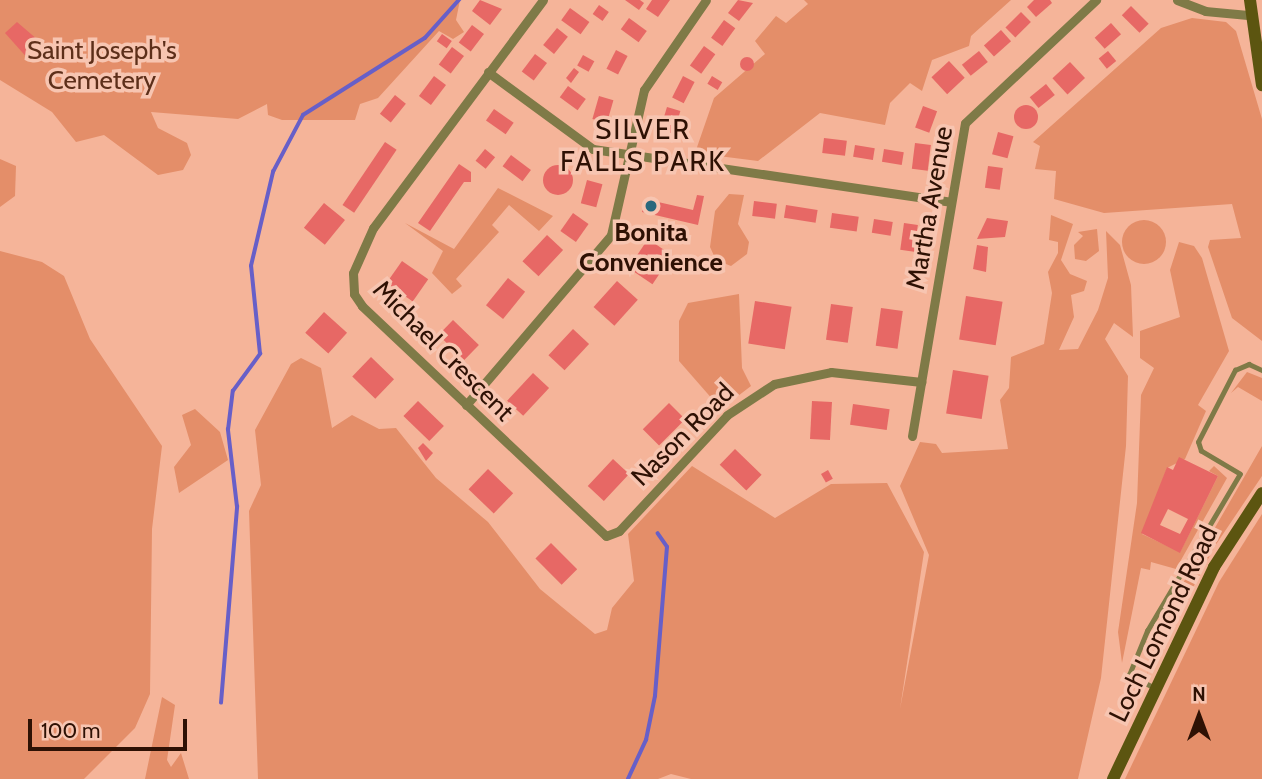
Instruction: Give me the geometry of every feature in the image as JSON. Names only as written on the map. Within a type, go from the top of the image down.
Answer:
[{"type":"main road","points":[[1250,0],[1248,15],[1262,85]]},
{"type":"main road","name":"Loch Lomond Road","points":[[1113,779],[1219,556],[1262,493]]},
{"type":"street","name":"Michael Crescent","points":[[542,0],[379,218],[352,281],[362,306],[608,536]]},
{"type":"street","points":[[466,405],[605,245],[617,221],[646,85],[706,0]]},
{"type":"street","name":"Martha Avenue","points":[[912,436],[950,202],[970,115],[1096,0]]},
{"type":"street","points":[[1177,0],[1205,11],[1248,15]]},
{"type":"street","points":[[488,72],[581,144],[629,156],[950,202]]},
{"type":"street","name":"Nason Road","points":[[608,536],[727,415],[765,388],[831,372],[920,382]]},
{"type":"lane","points":[[1156,689],[1129,675],[1147,631],[1240,474],[1201,451],[1198,442],[1235,370],[1249,364],[1262,370]]},
{"type":"green space","name":"Saint Joseph's Cemetery","points":[[0,0],[460,0],[456,20],[464,32],[453,39],[439,31],[378,98],[360,104],[355,120],[282,120],[268,115],[267,104],[238,119],[151,112],[158,128],[187,143],[191,155],[183,170],[158,175],[104,135],[76,142],[52,112],[0,80]]},
{"type":"green space","points":[[804,0],[1011,0],[971,36],[969,46],[932,60],[922,91],[910,83],[890,103],[885,125],[820,113],[758,161],[695,153],[714,98],[765,54],[755,41],[776,16],[786,23],[808,4]]},
{"type":"green space","points":[[1192,18],[1226,22],[1236,31],[1262,119],[1262,341],[1232,318],[1208,247],[1210,240],[1241,238],[1232,204],[1104,213],[1054,199],[1056,171],[1035,169],[1040,146],[1033,142],[1161,28]]},
{"type":"green space","points":[[0,159],[16,166],[15,196],[0,207]]},
{"type":"green space","points":[[498,188],[553,216],[539,231],[509,205],[492,225],[499,232],[456,279],[462,286],[452,294],[432,273],[443,251],[405,223],[454,249]]},
{"type":"green space","points":[[729,194],[744,195],[738,224],[749,242],[747,254],[731,266],[716,260],[710,247],[715,211]]},
{"type":"green space","points":[[1051,215],[1073,224],[1061,260],[1070,274],[1087,281],[1084,291],[1071,295],[1074,317],[1059,350],[1078,349],[1098,310],[1108,278],[1106,231],[1120,245],[1131,285],[1133,337],[1114,323],[1105,339],[1128,376],[1126,446],[1101,678],[1078,779],[691,779],[671,774],[658,779],[258,779],[249,511],[261,485],[255,430],[291,364],[301,358],[321,368],[332,428],[352,415],[379,429],[396,428],[436,478],[488,522],[540,589],[595,634],[607,630],[612,608],[634,581],[628,534],[692,466],[775,518],[831,484],[887,483],[924,552],[900,709],[929,555],[900,486],[920,442],[936,444],[942,453],[1008,449],[1000,400],[1009,388],[1011,357],[1044,344],[1052,293],[1048,272],[1058,253],[1058,242],[1049,240]]},
{"type":"green space","points":[[1144,220],[1153,221],[1160,226],[1165,233],[1165,251],[1160,258],[1153,263],[1144,264],[1135,263],[1128,258],[1123,251],[1122,242],[1123,233],[1128,226],[1135,221]]},
{"type":"green space","points":[[1097,229],[1099,251],[1086,261],[1075,259],[1074,245],[1083,236],[1078,232]]},
{"type":"green space","points":[[1179,242],[1194,246],[1202,258],[1229,351],[1198,405],[1206,411],[1185,459],[1167,468],[1142,534],[1180,552],[1218,476],[1209,471],[1214,466],[1227,478],[1176,569],[1151,562],[1150,570],[1141,568],[1122,663],[1118,632],[1137,503],[1141,395],[1154,368],[1140,358],[1140,331],[1180,317],[1170,270]]},
{"type":"green space","points":[[0,251],[42,262],[64,276],[90,339],[162,446],[152,529],[150,694],[135,728],[84,779],[0,779]]},
{"type":"green space","points":[[739,294],[742,368],[751,386],[721,409],[679,361],[679,321],[688,303]]},
{"type":"green space","points":[[1247,372],[1262,378],[1262,401],[1238,387],[1231,393]]},
{"type":"green space","points":[[195,409],[220,432],[228,460],[179,493],[174,467],[191,445],[182,415]]},
{"type":"green space","points":[[1262,446],[1262,476],[1215,546],[1146,676],[1173,615],[1167,611]]},
{"type":"green space","points":[[1262,514],[1262,779],[1125,779],[1219,582]]},
{"type":"green space","points":[[162,697],[175,705],[167,760],[171,767],[181,753],[189,779],[145,779]]},
{"type":"building","points":[[480,0],[502,9],[490,25],[472,11]]},
{"type":"building","points":[[625,0],[640,0],[644,3],[639,10]]},
{"type":"building","points":[[652,0],[670,0],[658,17],[646,9]]},
{"type":"building","points":[[738,0],[753,3],[739,21],[728,13]]},
{"type":"building","points":[[1034,0],[1050,0],[1052,3],[1036,17],[1027,7]]},
{"type":"building","points":[[599,5],[609,12],[603,21],[593,14]]},
{"type":"building","points":[[1131,6],[1149,24],[1139,33],[1122,15]]},
{"type":"building","points":[[570,8],[589,22],[581,34],[561,20]]},
{"type":"building","points":[[1021,12],[1031,22],[1015,37],[1005,28]]},
{"type":"building","points":[[629,18],[647,31],[639,42],[621,29]]},
{"type":"building","points":[[724,20],[735,28],[722,46],[711,38]]},
{"type":"building","points":[[17,22],[45,46],[30,61],[5,33]]},
{"type":"building","points":[[1111,23],[1121,34],[1105,49],[1095,38]]},
{"type":"building","points":[[472,25],[484,34],[471,52],[459,43]]},
{"type":"building","points":[[557,28],[568,37],[554,54],[543,45]]},
{"type":"building","points":[[1001,30],[1011,41],[994,57],[984,45]]},
{"type":"building","points":[[442,34],[452,41],[447,48],[437,41]]},
{"type":"building","points":[[704,46],[715,54],[701,74],[690,65]]},
{"type":"building","points":[[452,47],[464,56],[451,74],[439,65]]},
{"type":"building","points":[[616,50],[628,56],[618,75],[606,69]]},
{"type":"building","points":[[979,51],[988,62],[971,76],[962,65]]},
{"type":"building","points":[[1108,51],[1116,61],[1107,69],[1099,59]]},
{"type":"building","points":[[535,54],[547,63],[534,81],[522,72]]},
{"type":"building","points":[[583,55],[594,61],[589,72],[577,65]]},
{"type":"building","points":[[747,57],[752,59],[752,69],[747,71],[742,69],[740,64],[742,59]]},
{"type":"building","points":[[949,61],[965,78],[947,94],[931,77]]},
{"type":"building","points":[[1070,62],[1085,78],[1067,94],[1052,78]]},
{"type":"building","points":[[574,68],[579,72],[571,83],[566,78]]},
{"type":"building","points":[[434,76],[446,85],[431,105],[419,96]]},
{"type":"building","points":[[683,76],[695,82],[684,103],[672,97]]},
{"type":"building","points":[[712,76],[722,82],[718,90],[707,84]]},
{"type":"building","points":[[1046,84],[1055,95],[1038,108],[1030,97]]},
{"type":"building","points":[[568,86],[586,99],[578,110],[560,97]]},
{"type":"building","points":[[395,95],[406,104],[391,122],[380,114]]},
{"type":"building","points":[[599,96],[613,100],[607,123],[592,119]]},
{"type":"building","points":[[1026,105],[1037,112],[1038,117],[1031,128],[1026,129],[1015,122],[1014,117],[1021,106]]},
{"type":"building","points":[[923,106],[937,111],[929,133],[915,128]]},
{"type":"building","points":[[667,107],[680,111],[673,134],[660,130]]},
{"type":"building","points":[[494,109],[514,123],[506,134],[486,120]]},
{"type":"building","points":[[998,132],[1013,136],[1008,158],[992,154]]},
{"type":"building","points":[[824,138],[847,141],[845,156],[822,153]]},
{"type":"building","points":[[385,142],[397,150],[354,213],[343,205]]},
{"type":"building","points":[[915,143],[931,145],[928,171],[912,169]]},
{"type":"building","points":[[855,145],[875,148],[873,160],[853,157]]},
{"type":"building","points":[[485,149],[495,157],[486,169],[476,161]]},
{"type":"building","points":[[884,149],[904,152],[902,165],[882,162]]},
{"type":"building","points":[[511,155],[531,170],[523,181],[503,166]]},
{"type":"building","points":[[459,164],[471,172],[471,182],[464,182],[430,231],[418,223]]},
{"type":"building","points":[[558,165],[569,169],[573,180],[569,191],[558,195],[547,191],[543,180],[547,169]]},
{"type":"building","points":[[988,166],[1003,168],[1000,190],[985,188]]},
{"type":"building","points":[[587,180],[602,184],[596,207],[581,203]]},
{"type":"building","points":[[697,195],[704,196],[698,225],[642,212],[645,199],[693,210]]},
{"type":"building","points":[[754,201],[777,204],[775,219],[752,216]]},
{"type":"building","points":[[324,203],[345,220],[325,245],[304,228]]},
{"type":"building","points":[[786,205],[818,210],[816,223],[784,218]]},
{"type":"building","points":[[573,213],[589,224],[576,242],[560,231]]},
{"type":"building","points":[[832,213],[859,217],[857,232],[830,228]]},
{"type":"building","points":[[987,218],[1008,221],[1005,237],[977,239]]},
{"type":"building","points":[[874,219],[893,222],[891,236],[872,233]]},
{"type":"building","points":[[904,223],[918,225],[914,252],[900,250]]},
{"type":"building","points":[[547,235],[563,250],[539,276],[522,261]]},
{"type":"building","points":[[648,239],[672,255],[652,284],[628,268]]},
{"type":"building","points":[[977,245],[988,247],[986,272],[973,269]]},
{"type":"building","points":[[402,261],[428,279],[413,301],[387,283]]},
{"type":"building","points":[[508,278],[525,292],[503,319],[486,305]]},
{"type":"building","points":[[617,281],[638,300],[614,326],[594,307]]},
{"type":"building","points":[[966,296],[1003,302],[996,345],[959,339]]},
{"type":"building","points":[[755,301],[792,307],[785,349],[748,343]]},
{"type":"building","points":[[831,304],[853,307],[848,343],[826,340]]},
{"type":"building","points":[[881,308],[903,311],[897,349],[876,346]]},
{"type":"building","points":[[324,312],[347,333],[328,354],[305,333]]},
{"type":"building","points":[[453,320],[479,345],[464,360],[438,335]]},
{"type":"building","points":[[573,329],[589,344],[565,370],[548,355]]},
{"type":"building","points":[[371,357],[394,379],[375,399],[352,376]]},
{"type":"building","points":[[953,370],[989,376],[982,419],[946,413]]},
{"type":"building","points":[[533,373],[549,388],[523,416],[507,401]]},
{"type":"building","points":[[418,401],[444,426],[429,441],[403,416]]},
{"type":"building","points":[[812,401],[832,402],[830,440],[810,439]]},
{"type":"building","points":[[669,403],[685,419],[659,445],[643,429]]},
{"type":"building","points":[[853,404],[890,409],[887,430],[850,425]]},
{"type":"building","points":[[423,443],[433,453],[426,461],[418,448]]},
{"type":"building","points":[[735,449],[762,475],[746,491],[720,465]]},
{"type":"building","points":[[1179,457],[1218,476],[1180,553],[1141,533],[1167,467],[1173,470]],"holes":[[[1168,509],[1188,519],[1180,534],[1160,525]]]},
{"type":"building","points":[[613,459],[629,474],[604,501],[588,486]]},
{"type":"building","points":[[488,469],[513,493],[494,513],[469,489]]},
{"type":"building","points":[[828,470],[833,479],[826,483],[821,474]]},
{"type":"building","points":[[551,543],[577,569],[562,585],[535,559]]},
{"type":"waterway","points":[[221,703],[237,507],[228,430],[233,391],[260,354],[251,266],[273,172],[303,115],[425,38],[459,0]]},
{"type":"waterway","points":[[628,779],[646,740],[655,696],[667,547],[658,534]]},
{"type":"place","name":"Bonita Convenience","points":[[651,206]]},
{"type":"district","name":"SILVER FALLS PARK","points":[[643,145]]}]
